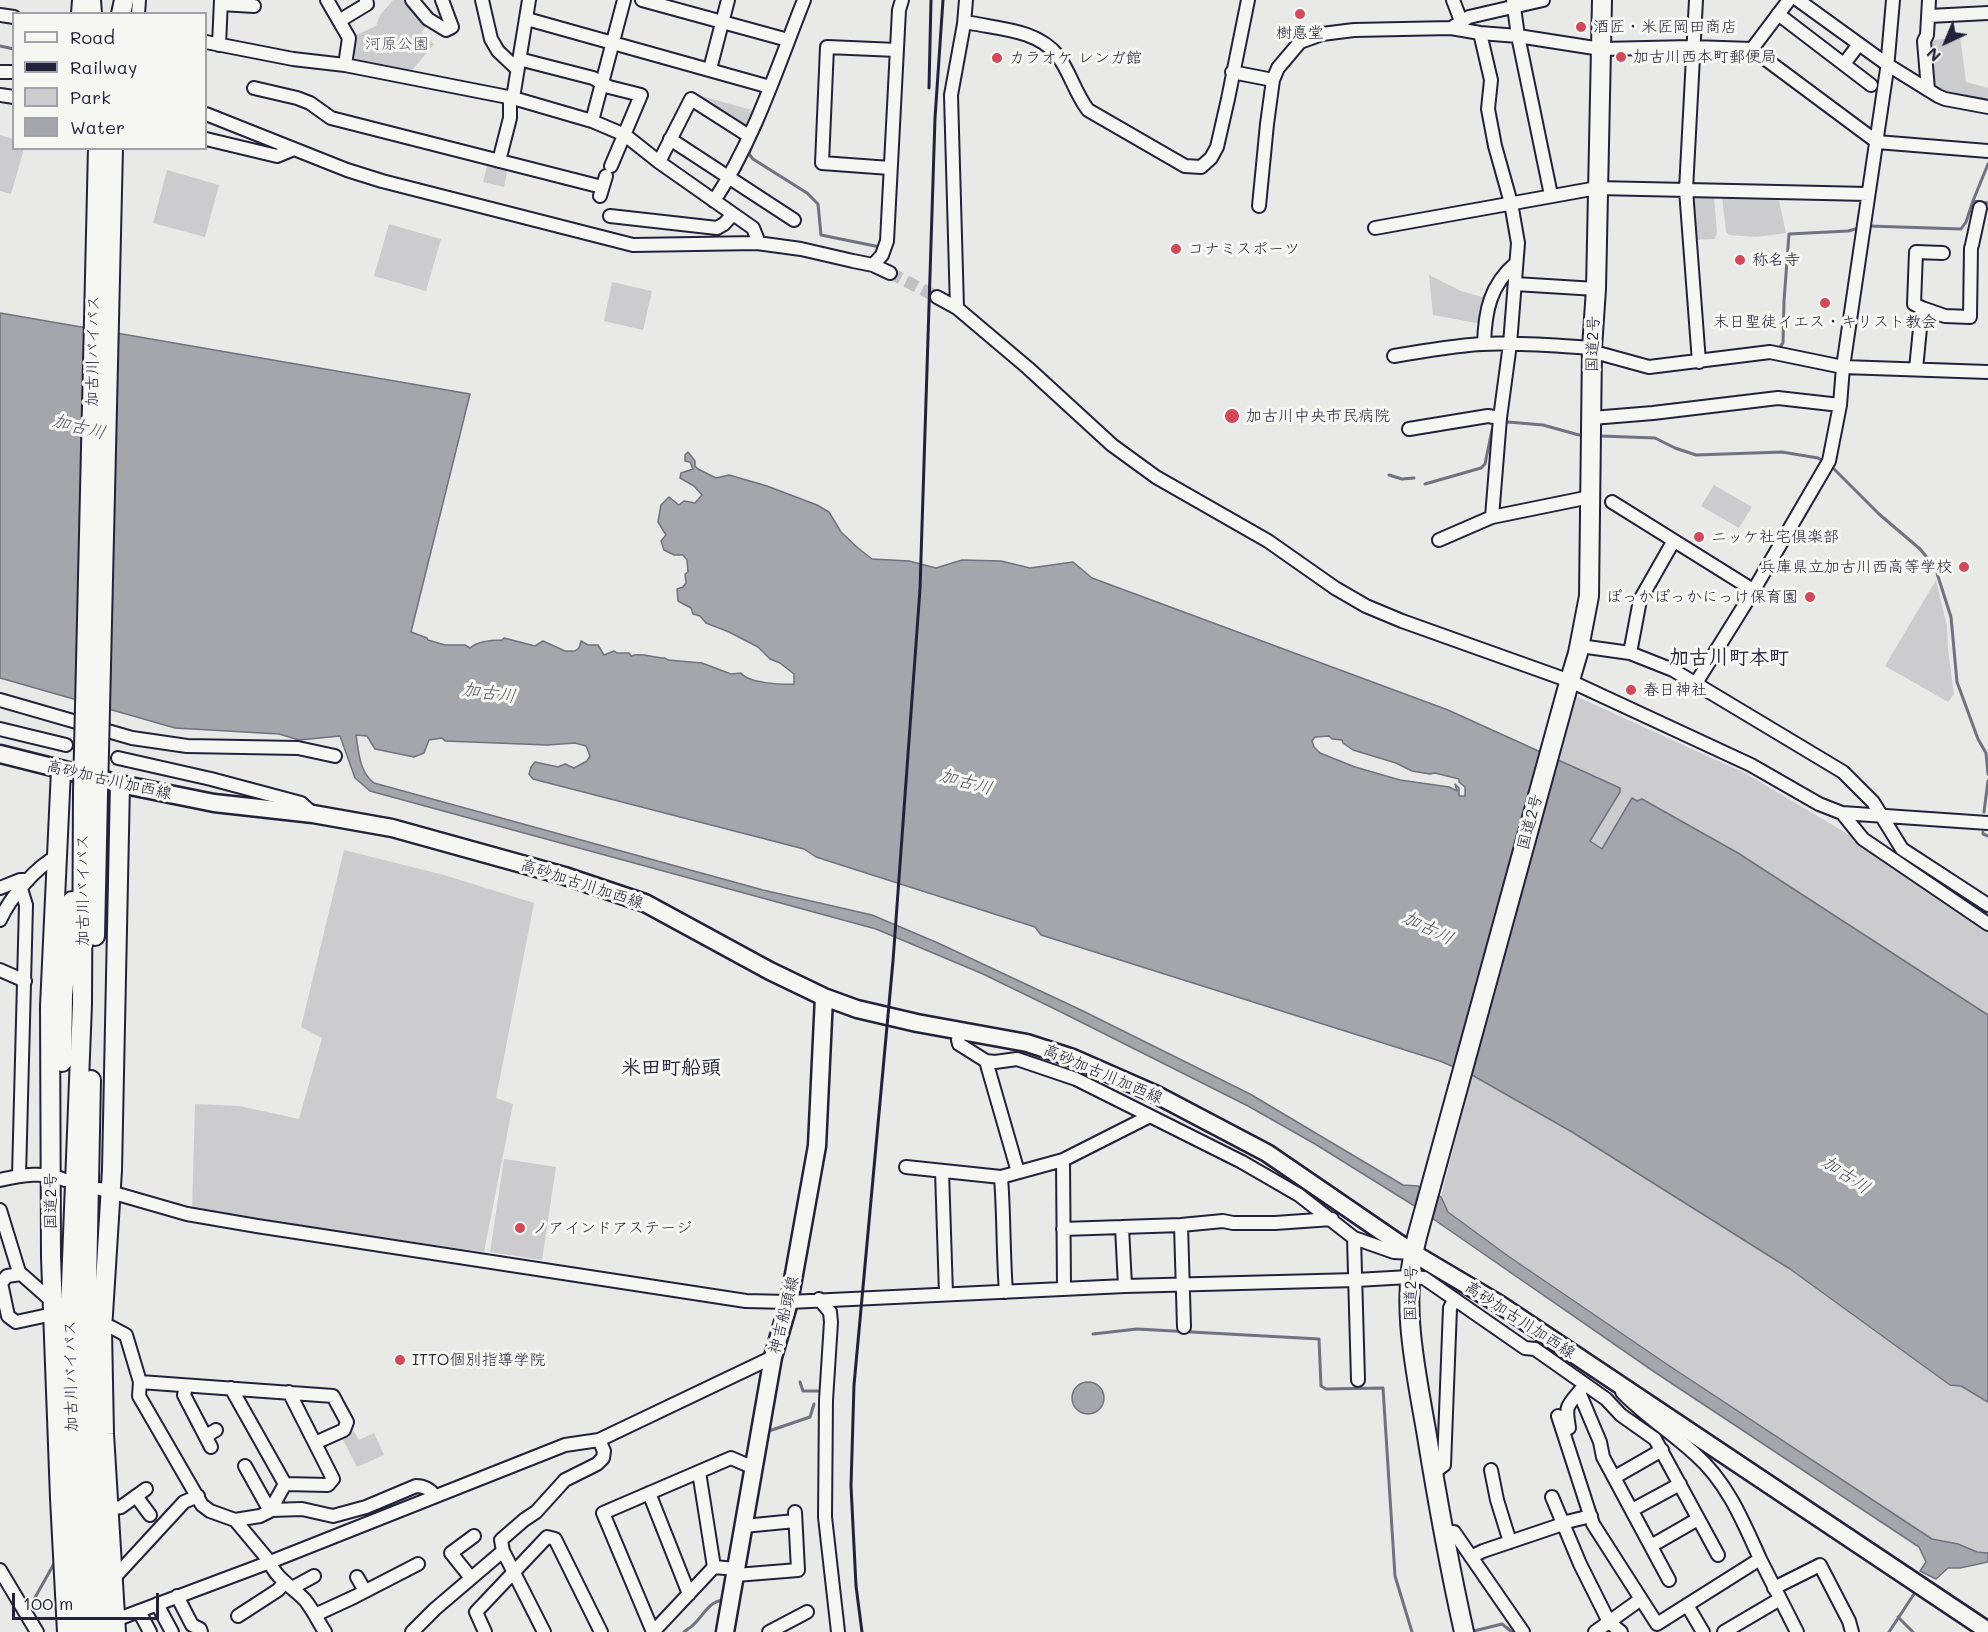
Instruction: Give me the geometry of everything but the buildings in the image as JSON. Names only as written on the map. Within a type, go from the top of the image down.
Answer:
[{"type":"highway","name":"国道2号","points":[[1463,1631],[1443,1534],[1411,1341],[1409,1277],[1415,1245],[1580,646],[1589,596],[1602,0]]},
{"type":"highway","name":"加古川バイパス","points":[[98,150],[86,1336],[90,1477],[109,1627]]},
{"type":"highway","name":"加古川バイパス","points":[[83,1632],[69,1337],[91,793],[113,150]]},
{"type":"highway","name":"国道2号","points":[[61,770],[50,1006],[58,1177],[53,1308],[67,1632]]},
{"type":"highway","points":[[105,1191],[112,1159],[120,784]]},
{"type":"highway","points":[[58,1177],[62,1121],[63,995],[91,793]]},
{"type":"highway","points":[[91,793],[107,849],[102,1330],[104,1434],[113,1579],[109,1627]]},
{"type":"main road","name":"高砂加古川加西線","points":[[0,754],[120,784],[214,803],[313,814],[392,828],[565,876],[645,903],[770,971],[824,997],[856,1009],[917,1023],[1027,1043],[1073,1058],[1155,1094],[1267,1153],[1415,1245],[1612,1381],[1988,1631]]},
{"type":"main road","name":"神吉船頭線","points":[[725,1632],[773,1357],[789,1302],[817,1146],[824,997]]},
{"type":"street","points":[[327,0],[349,38],[345,65]]},
{"type":"street","points":[[339,21],[368,4],[366,0]]},
{"type":"street","points":[[412,0],[428,19],[446,30],[452,27],[442,0]]},
{"type":"street","points":[[254,88],[267,97],[297,98],[310,103],[331,118],[365,132],[605,181],[641,96],[601,84],[593,78],[518,64],[498,51],[491,39],[482,0]]},
{"type":"street","points":[[499,160],[510,118],[529,0]]},
{"type":"street","points":[[592,121],[624,0]]},
{"type":"street","points":[[642,0],[788,40]]},
{"type":"street","points":[[710,69],[728,0]]},
{"type":"street","points":[[714,201],[730,176],[749,136],[804,0]]},
{"type":"street","points":[[957,308],[951,95],[966,0]]},
{"type":"street","points":[[964,24],[971,23],[1023,33],[1042,41],[1057,55],[1079,98],[1088,110],[1185,166],[1201,167],[1211,158],[1221,128],[1248,0]]},
{"type":"street","points":[[1453,0],[1456,25]]},
{"type":"street","points":[[1456,25],[1469,17],[1514,4],[1543,0]]},
{"type":"street","points":[[1696,0],[1686,189],[1699,362]]},
{"type":"street","points":[[1752,49],[1789,0]]},
{"type":"street","points":[[1798,0],[1859,45],[1928,90],[1945,99],[1988,107]]},
{"type":"street","points":[[1696,683],[1828,463],[1840,405],[1843,367],[1888,65],[1893,0]]},
{"type":"street","points":[[1928,90],[1924,41],[1927,35],[1929,0]]},
{"type":"street","points":[[219,45],[221,2],[254,6]]},
{"type":"street","points":[[873,265],[882,255],[887,241],[898,3]]},
{"type":"street","points":[[1514,4],[1518,36],[1551,195]]},
{"type":"street","points":[[1929,16],[1988,13]]},
{"type":"street","points":[[1778,14],[1871,85]]},
{"type":"street","points":[[527,19],[770,87]]},
{"type":"street","points":[[1258,206],[1273,80],[1278,68],[1300,42],[1354,30],[1456,25],[1480,33],[1518,36],[1601,49],[1692,47],[1752,49],[1876,142],[1988,151]]},
{"type":"street","points":[[1480,33],[1491,80],[1488,109],[1495,146],[1511,202],[1518,243],[1492,517]]},
{"type":"street","points":[[207,42],[293,59],[345,65],[512,98],[592,121],[625,135],[659,162],[753,228],[757,243]]},
{"type":"street","points":[[1844,64],[1859,45]]},
{"type":"street","points":[[891,168],[822,163],[826,47],[897,51]]},
{"type":"street","points":[[1233,72],[1273,80]]},
{"type":"street","points":[[659,162],[691,99],[749,136]]},
{"type":"street","points":[[207,114],[382,181],[633,245],[757,243],[801,249],[873,265],[890,273]]},
{"type":"street","points":[[207,139],[277,156],[294,149]]},
{"type":"street","points":[[670,140],[730,176],[794,220]]},
{"type":"street","points":[[1375,228],[1597,188],[1868,194]]},
{"type":"street","points":[[1943,253],[1916,252],[1914,304],[1945,316],[1975,317],[1970,252],[1982,226],[1980,208]]},
{"type":"street","points":[[610,216],[717,228],[733,214]]},
{"type":"street","points":[[1484,344],[1490,297],[1508,270],[1516,263]]},
{"type":"street","points":[[1515,284],[1596,289]]},
{"type":"street","points":[[937,297],[957,308],[1121,452],[1156,477],[1268,542],[1335,588],[1366,606],[1568,686],[1751,765],[1819,804],[1842,813],[1988,823]]},
{"type":"street","points":[[1916,369],[1922,308]]},
{"type":"street","points":[[1394,356],[1442,347],[1510,344],[1593,348],[1598,353],[1649,367],[1770,352],[1843,367],[1988,372]]},
{"type":"street","points":[[1592,418],[1778,398],[1840,405]]},
{"type":"street","points":[[1409,429],[1488,416],[1500,424]]},
{"type":"street","points":[[1439,540],[1492,517],[1590,497]]},
{"type":"street","points":[[1612,502],[1753,590]]},
{"type":"street","points":[[1630,653],[1640,600],[1673,542]]},
{"type":"street","points":[[1580,646],[1630,653],[1659,663],[1843,772],[1873,802],[1902,849],[1988,905]]},
{"type":"street","points":[[0,700],[132,738],[187,746],[298,748],[335,756]]},
{"type":"street","points":[[0,729],[66,745]]},
{"type":"street","points":[[118,758],[211,779],[301,803],[313,814]]},
{"type":"street","points":[[1842,813],[1863,839],[1988,924]]},
{"type":"street","points":[[0,920],[25,885],[48,860],[58,856]]},
{"type":"street","points":[[0,888],[20,880],[25,885],[25,981],[19,1176]]},
{"type":"street","points":[[0,970],[25,981]]},
{"type":"street","points":[[960,1030],[959,1044],[986,1061],[1017,1059],[1076,1079],[1202,1140],[1299,1195],[1354,1238],[1394,1252],[1415,1245]]},
{"type":"street","points":[[986,1061],[1018,1172]]},
{"type":"street","points":[[906,1167],[1002,1177],[1063,1160],[1150,1116]]},
{"type":"street","points":[[1063,1160],[1064,1288]]},
{"type":"street","points":[[942,1171],[946,1294]]},
{"type":"street","points":[[0,1180],[19,1176],[58,1177]]},
{"type":"street","points":[[1002,1177],[1006,1292]]},
{"type":"street","points":[[105,1191],[187,1214],[746,1301],[789,1302],[1064,1288],[1424,1278],[1525,1348],[1535,1349],[1582,1388],[1606,1399],[1621,1415],[1655,1439],[1718,1556]]},
{"type":"street","points":[[0,1210],[21,1274],[53,1308],[16,1322],[8,1316],[2,1300],[2,1283],[7,1276],[21,1274]]},
{"type":"street","points":[[1063,1229],[1181,1225],[1223,1221],[1275,1223],[1332,1219]]},
{"type":"street","points":[[1181,1225],[1184,1327]]},
{"type":"street","points":[[1122,1227],[1125,1286]]},
{"type":"street","points":[[1354,1238],[1358,1380]]},
{"type":"street","points":[[819,1299],[830,1312],[831,1322],[826,1400],[825,1517],[838,1632]]},
{"type":"street","points":[[1433,1473],[1444,1465],[1450,1308],[1454,1300]]},
{"type":"street","points":[[102,1330],[111,1327],[126,1335],[140,1382],[139,1396],[202,1505],[210,1511],[235,1520],[260,1516],[271,1511],[302,1509],[322,1515],[342,1514],[416,1486],[423,1486],[432,1491],[435,1496]]},
{"type":"street","points":[[109,1627],[139,1611],[270,1562],[565,1445],[599,1440],[773,1357]]},
{"type":"street","points":[[1612,1381],[1636,1406],[1696,1455],[1716,1476],[1740,1514],[1797,1632]]},
{"type":"street","points":[[140,1382],[333,1396],[347,1422],[344,1430],[315,1443]]},
{"type":"street","points":[[186,1386],[184,1395],[211,1438]]},
{"type":"street","points":[[231,1388],[285,1484]]},
{"type":"street","points":[[1567,1443],[1570,1434],[1566,1411],[1568,1404],[1582,1388]]},
{"type":"street","points":[[1582,1388],[1603,1457],[1669,1580]]},
{"type":"street","points":[[285,1484],[328,1485],[333,1479],[289,1392]]},
{"type":"street","points":[[1558,1416],[1593,1524],[1657,1624],[1760,1559]]},
{"type":"street","points":[[543,1632],[503,1551],[501,1540],[536,1512],[565,1480],[597,1464],[603,1458],[604,1451],[599,1440]]},
{"type":"street","points":[[1615,1477],[1662,1450]]},
{"type":"street","points":[[714,1567],[653,1632],[603,1513],[732,1458],[754,1468]]},
{"type":"street","points":[[245,1466],[271,1511]]},
{"type":"street","points":[[1491,1470],[1497,1500],[1510,1542]]},
{"type":"street","points":[[699,1472],[714,1567]]},
{"type":"street","points":[[271,1511],[285,1484]]},
{"type":"street","points":[[1632,1510],[1680,1484]]},
{"type":"street","points":[[108,1509],[121,1507],[141,1492],[150,1515]]},
{"type":"street","points":[[649,1493],[689,1594]]},
{"type":"street","points":[[113,1579],[184,1502],[198,1496]]},
{"type":"street","points":[[1552,1497],[1609,1622],[1621,1632]]},
{"type":"street","points":[[1471,1557],[1563,1523],[1591,1516]]},
{"type":"street","points":[[714,1567],[736,1572],[798,1570],[795,1517],[744,1526]]},
{"type":"street","points":[[1651,1546],[1698,1519]]},
{"type":"street","points":[[235,1520],[272,1567],[305,1601],[325,1632]]},
{"type":"street","points":[[1443,1534],[1454,1532],[1523,1632]]},
{"type":"street","points":[[467,1536],[451,1553],[471,1578]]},
{"type":"street","points":[[486,1632],[476,1612],[547,1537],[555,1539],[601,1632]]},
{"type":"street","points":[[412,1632],[503,1551]]},
{"type":"street","points":[[1724,1632],[1820,1565],[1849,1621],[1852,1632]]},
{"type":"street","points":[[315,1614],[414,1569]]},
{"type":"street","points":[[0,1570],[37,1632]]},
{"type":"street","points":[[238,1617],[279,1590],[314,1576]]},
{"type":"street","points":[[357,1576],[365,1591]]},
{"type":"street","points":[[177,1596],[192,1625],[201,1632]]},
{"type":"street","points":[[1595,1632],[1641,1599]]},
{"type":"street","points":[[157,1604],[172,1632]]},
{"type":"street","points":[[1687,1605],[1703,1632]]},
{"type":"street","points":[[139,1611],[150,1632]]},
{"type":"street","points":[[769,1632],[807,1612]]},
{"type":"green space","name":"河原公園","points":[[393,0],[407,0],[428,25],[421,32],[434,44],[410,73],[356,61],[355,46],[351,46],[352,37],[376,26],[380,15]]},
{"type":"green space","points":[[1960,36],[1966,82],[1988,88],[1988,104],[1956,99],[1931,87],[1928,41]]},
{"type":"green space","points":[[694,94],[752,110],[750,117],[753,119],[749,129],[694,96]]},
{"type":"green space","points":[[0,135],[12,139],[12,150],[24,150],[11,194],[0,191]]},
{"type":"green space","points":[[497,165],[508,167],[504,187],[483,182],[487,166],[496,168]]},
{"type":"green space","points":[[167,170],[219,185],[205,237],[153,223]]},
{"type":"green space","points":[[1694,196],[1714,196],[1717,233],[1715,239],[1694,240],[1691,199]]},
{"type":"green space","points":[[1722,196],[1778,196],[1786,233],[1757,237],[1729,235],[1726,232]]},
{"type":"green space","points":[[389,224],[441,239],[426,291],[374,276]]},
{"type":"green space","points":[[1429,275],[1461,291],[1486,298],[1482,324],[1433,315]]},
{"type":"green space","points":[[612,282],[652,291],[643,330],[604,321]]},
{"type":"green space","points":[[1714,485],[1752,507],[1739,528],[1701,506]]},
{"type":"green space","points":[[1936,580],[1947,626],[1954,694],[1948,702],[1885,666]]},
{"type":"green space","points":[[1571,694],[1745,773],[1863,843],[1988,925],[1988,1015],[1738,853],[1642,799],[1637,801],[1632,799],[1602,850],[1590,842],[1620,792],[1620,788],[1552,757]]},
{"type":"green space","points":[[344,850],[444,875],[534,903],[496,1098],[513,1104],[484,1252],[192,1210],[195,1104],[239,1106],[299,1119],[322,1038],[301,1027]]},
{"type":"green space","points":[[1472,1075],[1572,1132],[1790,1269],[1950,1385],[1961,1386],[1988,1402],[1988,1553],[1932,1539],[1671,1367],[1508,1256],[1448,1211],[1441,1197]]},
{"type":"green space","name":"ノアインドアステージ","points":[[504,1159],[556,1167],[542,1260],[490,1252]]},
{"type":"green space","points":[[353,1430],[359,1440],[374,1433],[384,1455],[357,1467],[341,1436]]},
{"type":"water","name":"加古川","points":[[0,313],[470,394],[411,632],[445,645],[465,645],[470,648],[481,642],[504,638],[535,646],[543,641],[565,651],[575,651],[579,648],[581,641],[588,645],[598,645],[604,655],[614,651],[629,653],[631,656],[643,655],[702,663],[731,674],[741,673],[758,681],[794,684],[794,674],[780,663],[770,659],[758,647],[706,623],[700,616],[693,614],[691,608],[678,601],[677,589],[686,583],[687,560],[683,555],[674,555],[664,550],[661,541],[666,535],[658,522],[661,505],[669,497],[679,505],[684,501],[695,503],[702,495],[694,486],[680,478],[681,473],[693,469],[690,462],[685,461],[685,455],[688,452],[698,469],[716,478],[729,475],[767,486],[817,505],[829,512],[841,532],[872,559],[909,561],[936,568],[962,560],[1001,561],[1030,568],[1073,562],[1092,578],[1448,710],[1620,788],[1620,792],[1590,841],[1602,849],[1632,798],[1637,801],[1642,799],[1738,853],[1988,1015],[1988,1402],[1961,1386],[1950,1385],[1790,1269],[1572,1132],[1472,1075],[1440,1061],[1041,935],[1035,927],[816,857],[804,849],[533,779],[529,774],[535,762],[558,767],[565,764],[574,768],[587,761],[590,756],[586,746],[575,743],[547,745],[445,741],[442,738],[429,740],[424,753],[414,757],[375,749],[367,736],[356,735],[365,773],[374,783],[763,890],[872,915],[938,943],[1081,1010],[1250,1094],[1403,1185],[1418,1186],[1441,1197],[1448,1212],[1508,1256],[1671,1367],[1932,1539],[1988,1553],[1988,1562],[1948,1568],[1936,1579],[1920,1571],[1926,1562],[1919,1547],[1656,1373],[1413,1205],[1315,1144],[1248,1106],[983,974],[876,929],[370,791],[355,778],[340,736],[299,740],[279,734],[175,728],[0,678]],"holes":[[[1329,736],[1332,739],[1342,740],[1353,750],[1396,763],[1412,771],[1435,773],[1459,779],[1465,787],[1465,796],[1459,796],[1459,788],[1455,784],[1457,791],[1449,787],[1400,780],[1355,767],[1320,753],[1312,741],[1315,737]]]},
{"type":"water","points":[[1088,1382],[1099,1387],[1104,1398],[1099,1409],[1088,1414],[1077,1409],[1072,1398],[1077,1387]]},
{"type":"waterway","points":[[0,46],[12,49]]},
{"type":"waterway","points":[[751,147],[749,154],[753,159],[807,193],[818,204],[821,235],[880,247]]},
{"type":"waterway","points":[[1973,201],[1988,164]]},
{"type":"waterway","points":[[1869,226],[1961,229],[1966,222],[1973,201],[1988,203]]},
{"type":"waterway","points":[[1779,348],[1783,343],[1789,234],[1848,231],[1859,228]]},
{"type":"waterway","points":[[1503,424],[1508,422],[1543,425],[1579,435]]},
{"type":"waterway","points":[[1425,484],[1481,468],[1485,464],[1492,430],[1495,427]]},
{"type":"waterway","points":[[1601,436],[1655,438],[1696,455],[1782,452],[1818,458],[1825,462]]},
{"type":"waterway","points":[[1831,466],[1879,514],[1920,549],[1935,567],[1951,617],[1957,682],[1978,739],[1986,753],[1988,774]]},
{"type":"waterway","points":[[1389,475],[1402,479],[1414,478]]},
{"type":"waterway","points":[[1984,812],[1988,781]]},
{"type":"waterway","points":[[1983,832],[1988,836]]},
{"type":"waterway","points":[[1093,1334],[1137,1329],[1319,1339],[1321,1386],[1326,1389],[1383,1388],[1395,1576],[1412,1632]]},
{"type":"waterway","points":[[800,1382],[803,1391],[819,1391]]},
{"type":"waterway","points":[[766,1432],[810,1417],[814,1404]]},
{"type":"waterway","points":[[28,1610],[55,1562]]},
{"type":"waterway","points":[[1889,1632],[1916,1591]]},
{"type":"waterway","points":[[684,1632],[710,1606],[724,1600]]},
{"type":"waterway","points":[[1898,1617],[1913,1632]]},
{"type":"waterway","points":[[1470,1632],[1502,1624],[1512,1632]]},
{"type":"tunnel","points":[[890,273],[937,297]]},
{"type":"railway","points":[[929,88],[931,0]]},
{"type":"railway","points":[[862,1632],[856,1586],[851,1486],[854,1385],[893,961],[920,589],[935,118],[943,0]]},
{"type":"place","name":"樹悳堂","points":[[1300,14]]},
{"type":"place","name":"酒匠・米匠岡田商店","points":[[1581,27]]},
{"type":"place","name":"加古川西本町郵便局","points":[[1621,57]]},
{"type":"place","name":"カラオケ レンガ館","points":[[997,58]]},
{"type":"place","name":"コナミスポーツ","points":[[1176,249]]},
{"type":"place","name":"称名寺","points":[[1740,260]]},
{"type":"place","name":"末日聖徒イエス・キリスト教会","points":[[1825,303]]},
{"type":"place","name":"加古川中央市民病院","points":[[1232,416]]},
{"type":"place","name":"ニッケ社宅倶楽部","points":[[1699,537]]},
{"type":"place","name":"兵庫県立加古川西高等学校","points":[[1964,567]]},
{"type":"place","name":"ぽっかぽっかにっけ保育園","points":[[1810,597]]},
{"type":"place","name":"春日神社","points":[[1631,690]]},
{"type":"place","name":"ノアインドアステージ","points":[[520,1228]]},
{"type":"place","name":"ITTO個別指導学院","points":[[400,1360]]},
{"type":"district","name":"加古川町本町","points":[[1729,658]]},
{"type":"district","name":"米田町船頭","points":[[671,1068]]}]
